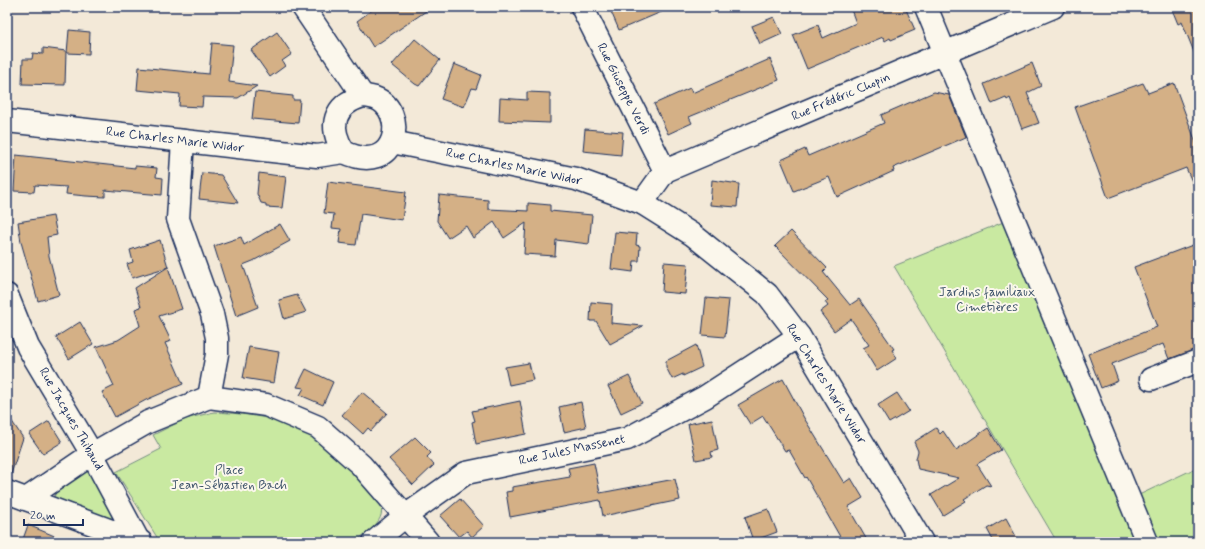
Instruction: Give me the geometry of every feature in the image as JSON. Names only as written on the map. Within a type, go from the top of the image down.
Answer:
[{"type":"street","points":[[303,7],[363,96]]},
{"type":"street","name":"Rue Giuseppe Verdi","points":[[582,7],[665,171]]},
{"type":"street","points":[[926,7],[1147,542]]},
{"type":"street","name":"Rue Frédéric Chopin","points":[[665,171],[808,112],[1053,7]]},
{"type":"street","points":[[363,96],[376,98],[386,107],[393,118],[394,128],[392,142],[382,154],[373,158],[361,159],[344,152],[335,134],[338,112],[349,100],[363,96]]},
{"type":"street","name":"Rue Charles Marie Widor","points":[[7,121],[317,156],[344,152]]},
{"type":"street","points":[[183,141],[178,219],[212,314],[217,338],[217,354],[209,396]]},
{"type":"street","name":"Rue Charles Marie Widor","points":[[392,142],[576,179],[642,203],[693,235],[767,294],[799,336],[922,542]]},
{"type":"street","points":[[642,203],[665,171]]},
{"type":"street","name":"Rue Jacques Thibaud","points":[[7,295],[28,347],[92,454],[140,542]]},
{"type":"street","name":"Rue Jules Massenet","points":[[404,517],[466,473],[627,439],[705,397],[799,336]]},
{"type":"street","points":[[1151,380],[1198,361]]},
{"type":"street","points":[[17,495],[148,422],[209,396],[266,405],[318,427],[361,466],[404,517],[428,542]]},
{"type":"street","points":[[17,495],[140,542]]},
{"type":"street","points":[[374,542],[404,517]]},
{"type":"green space","name":"Jardins familiaux Cimetières","points":[[1021,215],[1139,495],[1198,467],[1198,542],[1057,542],[894,266]]},
{"type":"green space","name":"Place Jean-Sébastien Bach","points":[[214,412],[245,414],[275,420],[289,424],[317,437],[342,458],[377,498],[381,505],[382,512],[377,523],[355,542],[160,542],[116,472],[161,449],[153,435],[185,419]]},
{"type":"green space","points":[[93,468],[114,517],[111,520],[56,500],[54,497],[58,488]]},
{"type":"building","points":[[376,7],[432,7],[373,47],[357,21]]},
{"type":"building","points":[[609,7],[673,7],[619,30]]},
{"type":"building","points":[[850,7],[905,7],[915,30],[891,40],[890,38],[885,41],[883,37],[807,69],[793,35],[818,25],[823,38],[856,23]]},
{"type":"building","points":[[1171,7],[1198,7],[1198,62],[1182,22],[1178,24]]},
{"type":"building","points":[[774,17],[782,34],[760,44],[752,26]]},
{"type":"building","points":[[69,30],[90,32],[89,54],[67,53]]},
{"type":"building","points":[[277,32],[292,54],[282,61],[285,66],[270,77],[251,50]]},
{"type":"building","points":[[415,39],[440,60],[419,86],[392,65]]},
{"type":"building","points":[[212,43],[233,45],[229,82],[257,86],[238,98],[203,97],[202,107],[179,106],[180,94],[137,90],[139,67],[209,74]]},
{"type":"building","points":[[43,48],[66,51],[65,85],[22,84],[23,59],[32,59],[33,53],[43,54]]},
{"type":"building","points":[[770,59],[779,80],[689,117],[692,123],[668,134],[654,104],[690,88],[692,93]]},
{"type":"building","points":[[1032,63],[1041,86],[1027,93],[1039,123],[1022,129],[1010,98],[1007,100],[1006,98],[992,104],[984,84]]},
{"type":"building","points":[[454,64],[481,75],[476,89],[472,88],[464,107],[441,99]]},
{"type":"building","points":[[1143,83],[1148,93],[1174,83],[1198,148],[1198,195],[1186,168],[1108,198],[1075,107]]},
{"type":"building","points":[[255,92],[293,96],[293,100],[300,100],[298,123],[252,119]]},
{"type":"building","points":[[527,92],[550,93],[550,123],[499,121],[500,98],[527,100]]},
{"type":"building","points":[[934,92],[949,95],[966,137],[893,168],[894,171],[837,197],[829,177],[794,191],[781,160],[805,149],[808,156],[884,123],[881,115]]},
{"type":"building","points":[[585,129],[623,132],[621,155],[583,151]]},
{"type":"building","points":[[16,155],[135,168],[135,166],[157,168],[156,177],[163,178],[162,195],[105,190],[105,197],[86,196],[66,194],[67,187],[35,185],[34,192],[14,191]]},
{"type":"building","points":[[202,173],[221,175],[238,203],[199,199]]},
{"type":"building","points":[[259,173],[286,177],[282,208],[266,207],[266,204],[261,203],[257,194]]},
{"type":"building","points":[[712,180],[739,184],[737,207],[710,205]]},
{"type":"building","points":[[328,182],[406,192],[402,220],[361,214],[356,245],[339,243],[341,229],[332,228],[334,214],[324,213]]},
{"type":"building","points":[[439,195],[488,200],[488,209],[528,211],[528,203],[550,205],[550,211],[592,215],[589,244],[556,240],[555,256],[524,254],[526,223],[504,238],[494,222],[473,238],[466,226],[448,238],[437,221]]},
{"type":"building","points":[[53,216],[57,235],[47,237],[49,256],[59,295],[38,301],[21,242],[18,222]]},
{"type":"building","points":[[280,224],[290,241],[243,265],[258,307],[236,316],[214,246],[241,237],[244,245]]},
{"type":"building","points":[[791,231],[827,268],[823,272],[850,305],[859,299],[894,349],[892,350],[897,358],[877,371],[863,348],[869,345],[851,319],[834,331],[820,312],[828,306],[825,302],[828,300],[775,246]]},
{"type":"building","points":[[615,232],[637,234],[636,245],[640,246],[639,261],[634,261],[633,272],[611,269]]},
{"type":"building","points":[[160,240],[168,267],[132,278],[127,264],[133,262],[130,250]]},
{"type":"building","points":[[1198,243],[1198,349],[1169,359],[1163,344],[1112,364],[1118,381],[1101,388],[1088,354],[1157,327],[1134,267]]},
{"type":"building","points":[[664,262],[688,264],[685,294],[662,292]]},
{"type":"building","points":[[168,267],[182,309],[159,316],[171,341],[165,343],[183,384],[146,400],[115,417],[102,392],[114,386],[96,347],[118,340],[140,326],[135,309],[141,307],[135,288]]},
{"type":"building","points":[[297,295],[306,312],[284,319],[279,300]]},
{"type":"building","points":[[706,298],[729,300],[725,337],[702,335]]},
{"type":"building","points":[[591,302],[612,304],[611,323],[643,326],[610,344],[596,321],[590,321]]},
{"type":"building","points":[[80,322],[93,344],[69,359],[56,337]]},
{"type":"building","points":[[696,345],[702,367],[683,376],[683,374],[672,379],[666,367],[666,361]]},
{"type":"building","points":[[249,347],[279,352],[274,383],[243,378]]},
{"type":"building","points":[[529,363],[533,380],[509,385],[505,367]]},
{"type":"building","points":[[306,369],[333,382],[323,405],[300,395],[304,388],[297,387]]},
{"type":"building","points":[[629,376],[642,403],[621,413],[608,386]]},
{"type":"building","points":[[783,379],[804,418],[844,483],[851,478],[863,498],[848,507],[868,542],[843,542],[789,450],[785,451],[763,416],[750,424],[738,405]]},
{"type":"building","points":[[362,392],[387,413],[371,431],[368,428],[363,434],[342,415]]},
{"type":"building","points":[[897,393],[909,411],[889,423],[878,405]]},
{"type":"building","points":[[520,401],[526,434],[476,444],[472,422],[475,421],[472,411]]},
{"type":"building","points":[[581,402],[586,427],[564,432],[559,407]]},
{"type":"building","points":[[7,414],[23,438],[10,477],[7,476]]},
{"type":"building","points":[[712,419],[718,450],[711,452],[712,457],[696,460],[688,424]]},
{"type":"building","points":[[49,421],[62,442],[43,454],[29,434]]},
{"type":"building","points":[[936,428],[940,434],[943,431],[956,450],[988,428],[1001,450],[977,464],[991,486],[986,485],[964,499],[966,501],[943,515],[931,495],[959,478],[918,469],[916,459],[918,451],[914,442]]},
{"type":"building","points":[[415,437],[431,453],[427,457],[434,465],[413,485],[389,459]]},
{"type":"building","points":[[594,463],[600,493],[675,479],[680,500],[603,516],[600,500],[510,517],[506,492],[512,491],[512,487],[570,477],[568,468]]},
{"type":"building","points":[[460,499],[484,526],[472,537],[467,531],[459,537],[440,516]]},
{"type":"building","points":[[768,509],[777,532],[753,541],[745,517]]},
{"type":"building","points":[[1006,518],[1019,542],[994,542],[987,529]]},
{"type":"building","points":[[28,525],[69,542],[22,542]]}]
